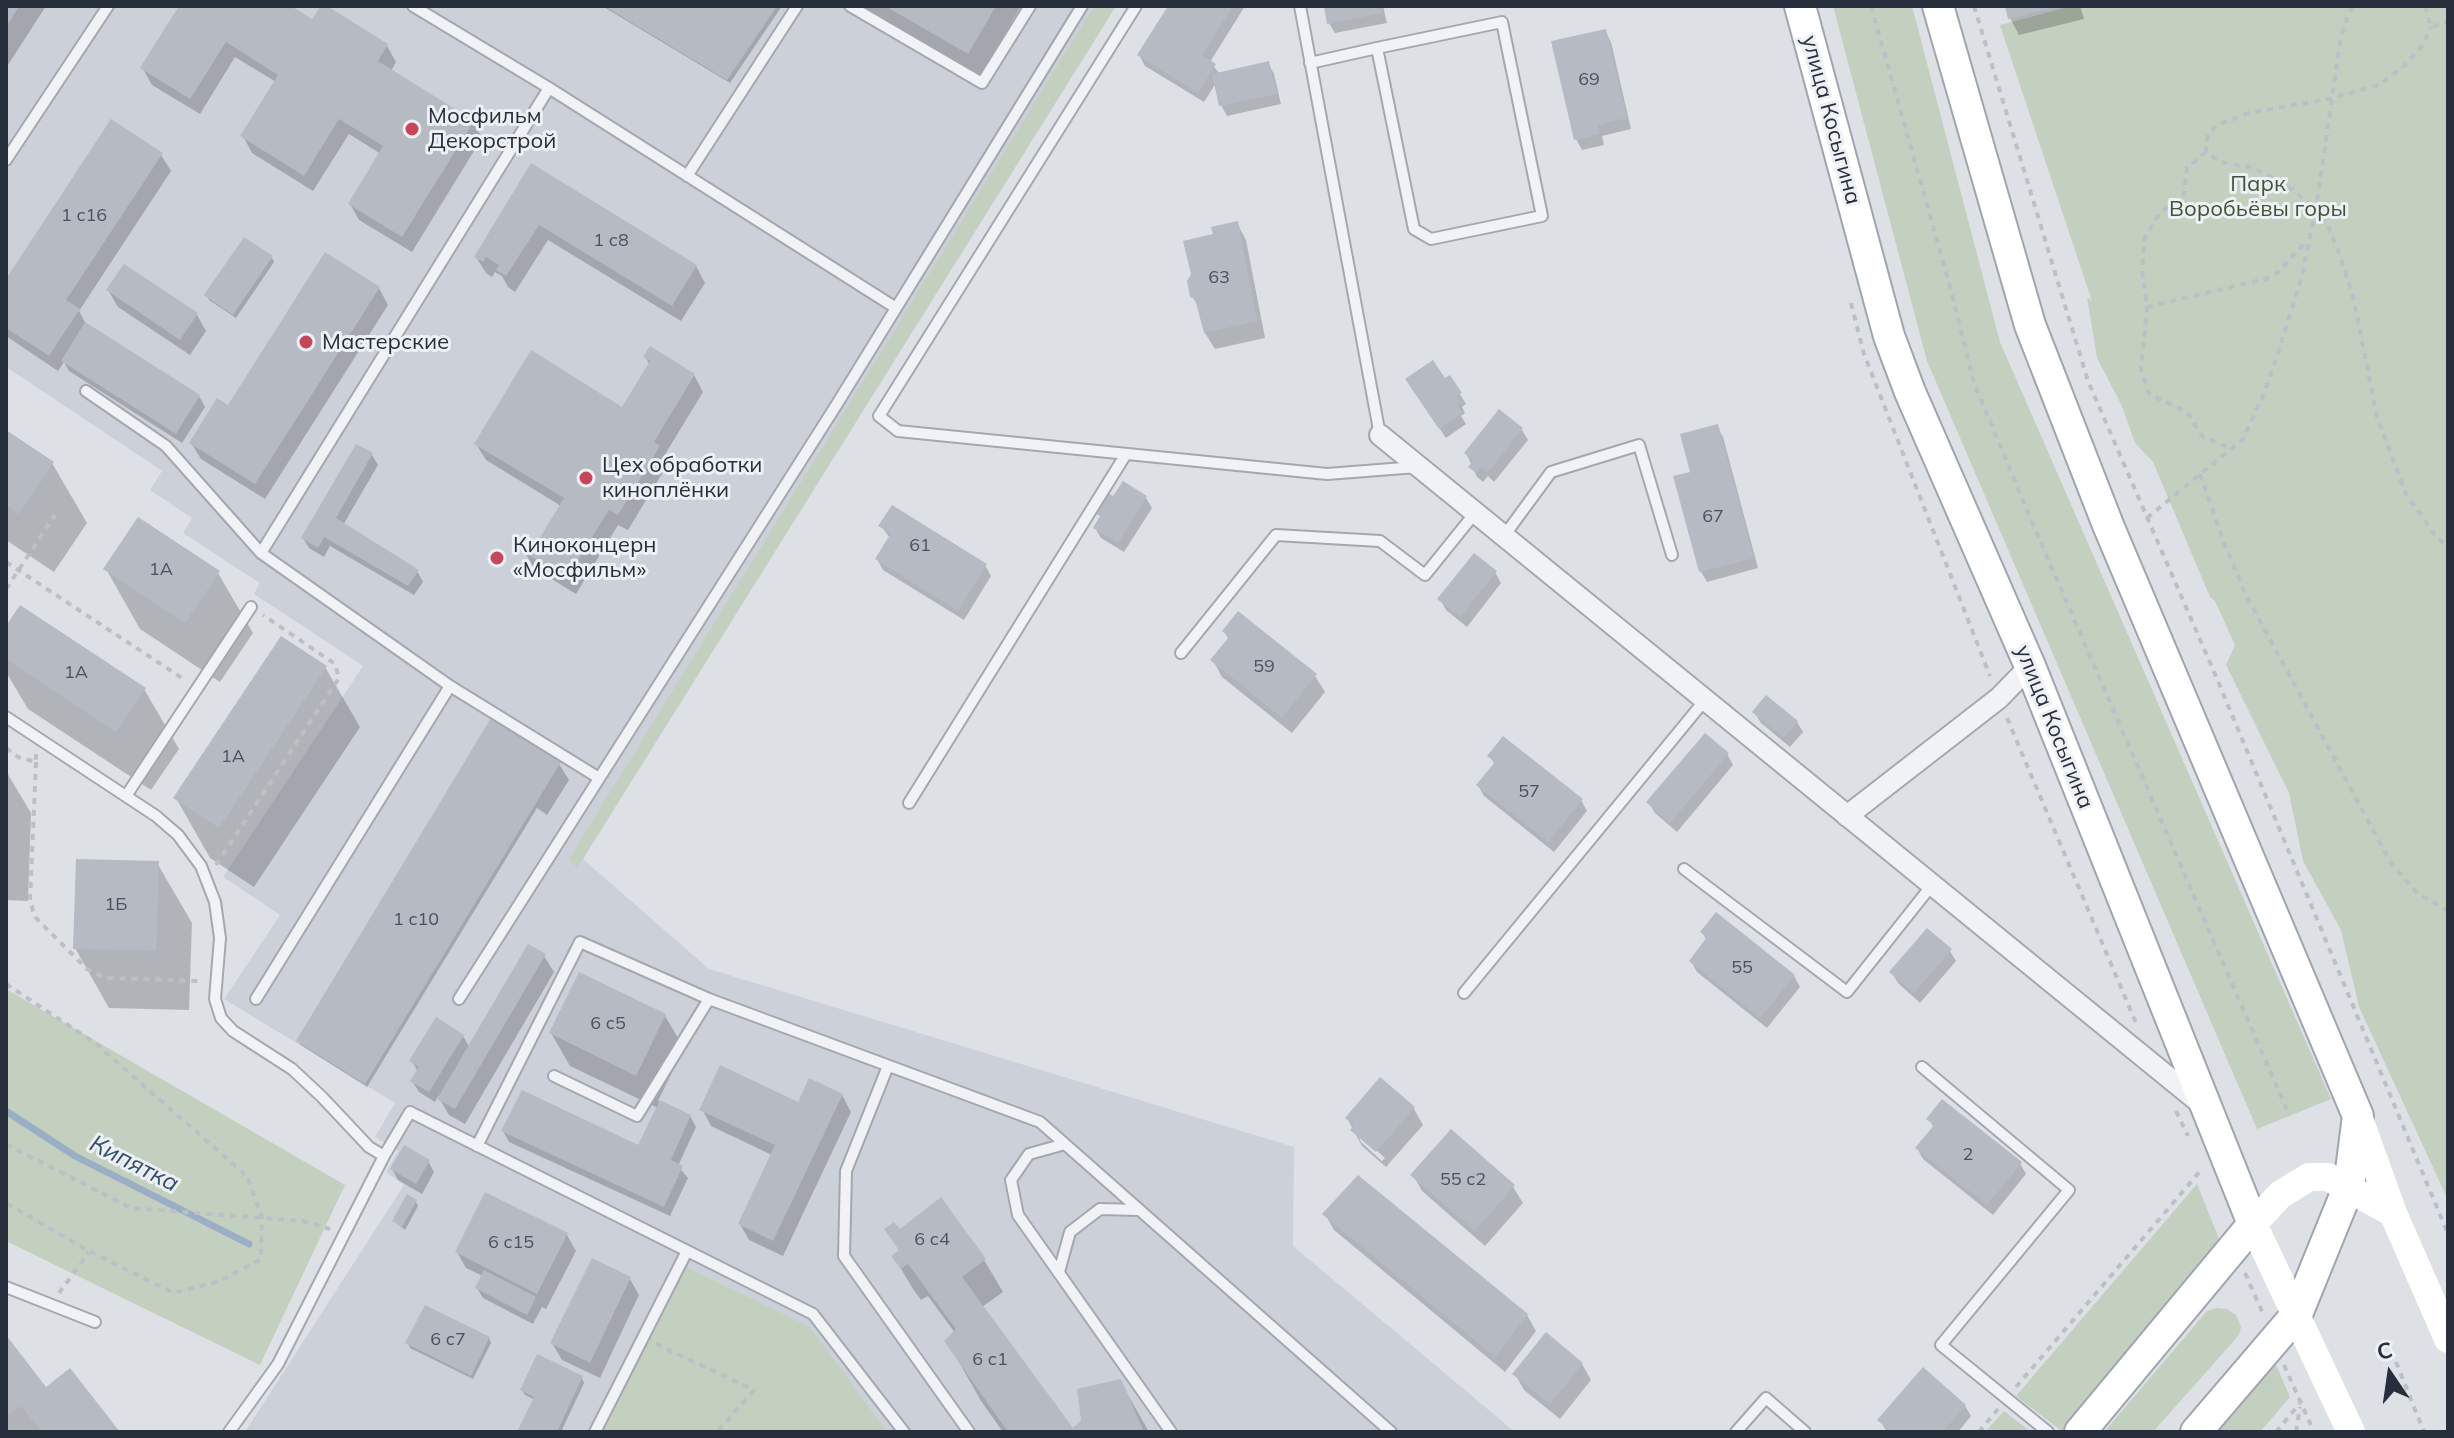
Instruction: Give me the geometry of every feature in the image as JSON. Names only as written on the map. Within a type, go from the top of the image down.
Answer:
[{"type":"main road","name":"улица Косыгина","points":[[1800,6],[1889,336],[1910,392],[2030,666],[2205,1107],[2244,1236],[2297,1314],[2351,1432]]},
{"type":"main road","points":[[1938,6],[2030,325],[2108,525],[2358,1116],[2393,1213],[2448,1339]]},
{"type":"main road","points":[[2196,1432],[2297,1314],[2349,1186],[2358,1116]]},
{"type":"main road","points":[[2080,1432],[2280,1195],[2309,1177],[2328,1177],[2393,1213]]},
{"type":"street","points":[[1380,435],[2205,1107]]},
{"type":"street","points":[[1847,816],[1999,698],[2030,666]]},
{"type":"lane","points":[[6,160],[108,6]]},
{"type":"lane","points":[[413,6],[549,88],[896,308]]},
{"type":"lane","points":[[687,176],[797,6]]},
{"type":"lane","points":[[850,6],[982,83],[1030,6]]},
{"type":"lane","points":[[459,999],[896,308],[1082,6]]},
{"type":"lane","points":[[1136,6],[879,416],[898,431],[1327,474],[1419,467]]},
{"type":"lane","points":[[1300,6],[1380,435]]},
{"type":"lane","points":[[1310,63],[1377,48],[1502,22],[1542,216],[1431,239],[1414,229],[1377,48]]},
{"type":"lane","points":[[261,553],[549,88]]},
{"type":"lane","points":[[86,391],[166,446],[261,553],[450,686],[599,778]]},
{"type":"lane","points":[[1504,536],[1551,472],[1639,445],[1672,555]]},
{"type":"lane","points":[[909,803],[1126,454]]},
{"type":"lane","points":[[1181,653],[1276,535],[1380,541],[1425,575],[1475,513]]},
{"type":"lane","points":[[126,796],[251,607]]},
{"type":"lane","points":[[256,999],[450,686]]},
{"type":"lane","points":[[1464,993],[1705,700]]},
{"type":"lane","points":[[6,717],[126,796],[178,835],[207,878],[219,919],[217,1009],[221,1018],[233,1031],[292,1069],[369,1147],[384,1156]]},
{"type":"lane","points":[[1684,869],[1847,992],[1932,885]]},
{"type":"lane","points":[[477,1146],[580,942],[709,999],[1040,1122],[1391,1432]]},
{"type":"lane","points":[[554,1076],[637,1116],[709,999]]},
{"type":"lane","points":[[888,1066],[846,1171],[844,1256],[969,1432]]},
{"type":"lane","points":[[1922,1067],[2069,1190],[1941,1345],[2048,1432]]},
{"type":"lane","points":[[229,1432],[278,1364],[343,1234],[410,1112],[813,1314],[904,1432]]},
{"type":"lane","points":[[1065,1144],[1029,1154],[1011,1180],[1018,1215],[1171,1432]]},
{"type":"lane","points":[[1059,1272],[1070,1232],[1100,1209],[1139,1210]]},
{"type":"lane","points":[[595,1432],[687,1251]]},
{"type":"lane","points":[[6,1287],[95,1322]]},
{"type":"lane","points":[[1736,1432],[1766,1398],[1805,1432]]},
{"type":"path","points":[[1871,6],[1974,383],[2136,766],[2287,1110]]},
{"type":"path","points":[[1974,6],[2088,381],[2448,1234]]},
{"type":"path","points":[[2147,518],[2243,439],[2265,391],[2301,279],[2316,209],[2341,35],[2352,6]]},
{"type":"path","points":[[2232,449],[2202,436],[2187,412],[2149,394],[2141,369],[2147,307],[2142,270],[2145,237],[2159,214],[2184,194],[2187,168],[2206,152],[2208,134],[2217,125],[2249,113],[2333,98],[2379,85],[2404,66],[2422,46],[2431,27],[2425,6]]},
{"type":"path","points":[[2431,27],[2448,22]]},
{"type":"path","points":[[2206,152],[2220,162],[2250,167],[2284,183],[2316,209],[2328,225],[2353,296],[2377,417],[2406,494],[2438,539],[2448,546]]},
{"type":"path","points":[[2147,307],[2273,277],[2308,240]]},
{"type":"path","points":[[2200,474],[2246,595],[2391,863],[2417,893],[2448,911]]},
{"type":"path","points":[[6,589],[55,515]]},
{"type":"path","points":[[6,562],[197,688]]},
{"type":"path","points":[[207,878],[339,678],[335,664],[251,607]]},
{"type":"path","points":[[37,738],[30,901],[35,917],[87,969],[105,978],[217,981]]},
{"type":"path","points":[[6,748],[18,757],[36,762]]},
{"type":"path","points":[[6,984],[95,1043],[247,1176],[262,1217],[261,1259],[220,1281],[174,1293],[89,1251],[6,1203]]},
{"type":"path","points":[[6,1144],[131,1208],[303,1221],[343,1234]]},
{"type":"path","points":[[2198,1157],[2208,1179]]},
{"type":"path","points":[[1979,1432],[2204,1167]]},
{"type":"path","points":[[2244,1236],[2274,1341],[2314,1432]]},
{"type":"path","points":[[50,1305],[89,1251]]},
{"type":"path","points":[[643,1338],[754,1390],[717,1432]]},
{"type":"path","points":[[2396,1362],[2424,1432]]},
{"type":"path","points":[[2276,1432],[2300,1403]]},
{"type":"path","points":[[2296,1432],[2300,1403]]},
{"type":"shaded area","name":"Киноконцерн «Мосфильм»","points":[[6,6],[1116,6],[583,859],[709,969],[1294,1147],[1293,1246],[1515,1432],[245,1432],[404,1185],[386,1172],[398,1151],[375,1137],[395,1103],[224,999],[280,915],[223,877],[363,666],[254,594],[260,583],[183,533],[192,518],[150,490],[162,471],[6,367]]},
{"type":"green space","points":[[1094,6],[1116,6],[577,868],[569,859]]},
{"type":"green space","points":[[1833,6],[1912,6],[2000,342],[2331,1099],[2257,1129],[1927,361]]},
{"type":"green space","name":"Парк Воробьёвы горы","points":[[2072,6],[2448,6],[2448,1200],[2359,1007],[2341,930],[2303,861],[2289,793],[2226,665],[2235,645],[2215,601],[2210,597],[2153,462],[2135,443],[2121,404],[2097,358],[2087,297],[2092,301],[2000,25]]},
{"type":"green space","points":[[6,989],[345,1185],[260,1365],[6,1241]]},
{"type":"green space","points":[[2197,1184],[2222,1246],[2063,1432],[2016,1396]]},
{"type":"green space","points":[[680,1264],[810,1327],[887,1432],[593,1432]]},
{"type":"green space","points":[[2227,1309],[2236,1315],[2241,1327],[2239,1335],[2153,1432],[2104,1432],[2207,1311]]},
{"type":"green space","points":[[2273,1358],[2290,1397],[2260,1432],[2210,1432]]},
{"type":"green space","points":[[2004,1411],[2031,1432],[1985,1432]]},
{"type":"building","points":[[6,6],[19,6],[6,27]]},
{"type":"building","name":"Мосфильм Декорстрой","points":[[179,6],[291,6],[312,19],[321,6],[327,6],[388,44],[378,61],[474,121],[402,237],[348,204],[383,146],[339,119],[304,176],[240,136],[278,75],[226,42],[190,99],[140,68]]},
{"type":"building","points":[[604,6],[777,6],[727,80]]},
{"type":"building","points":[[885,6],[996,6],[968,54]]},
{"type":"building","points":[[1168,6],[1233,6],[1202,55],[1216,64],[1198,93],[1137,55]]},
{"type":"building","points":[[1324,6],[1381,6],[1382,13],[1327,24]]},
{"type":"building","points":[[2005,6],[2057,6],[2057,7],[2008,19]]},
{"type":"building","points":[[1606,29],[1627,118],[1597,125],[1600,134],[1574,140],[1551,41]]},
{"type":"building","points":[[1269,61],[1277,94],[1219,106],[1212,74]]},
{"type":"building","points":[[111,119],[163,153],[66,300],[80,309],[49,356],[6,328],[6,279]]},
{"type":"building","points":[[531,163],[697,265],[672,306],[539,225],[506,276],[496,270],[499,265],[486,257],[483,262],[474,257]]},
{"type":"building","points":[[1238,221],[1257,321],[1204,333],[1195,299],[1190,297],[1187,281],[1191,274],[1183,241],[1213,234],[1211,227]]},
{"type":"building","points":[[244,237],[273,256],[233,315],[204,295]]},
{"type":"building","name":"Мастерские","points":[[325,252],[380,287],[255,484],[189,443],[217,398],[228,405]]},
{"type":"building","points":[[124,264],[198,313],[180,340],[106,290]]},
{"type":"building","points":[[85,322],[200,395],[176,434],[61,361]]},
{"type":"building","name":"Цех обработки киноплёнки","points":[[650,346],[695,374],[654,442],[660,446],[618,515],[609,510],[567,578],[522,551],[529,540],[536,544],[564,498],[474,444],[531,350],[622,407],[650,361],[643,357]]},
{"type":"building","points":[[1433,360],[1445,378],[1450,375],[1462,393],[1457,396],[1461,402],[1457,405],[1462,413],[1439,429],[1405,379]]},
{"type":"building","points":[[1499,409],[1523,428],[1488,472],[1481,467],[1476,473],[1468,467],[1473,461],[1464,453]]},
{"type":"building","points":[[1718,424],[1754,558],[1699,572],[1673,476],[1690,472],[1680,434]]},
{"type":"building","points":[[6,430],[54,462],[19,514],[6,505]]},
{"type":"building","points":[[356,444],[373,453],[336,518],[419,570],[408,586],[324,537],[318,548],[301,538]]},
{"type":"building","points":[[1123,481],[1147,496],[1118,543],[1093,528],[1100,516],[1095,513],[1108,493],[1113,496]]},
{"type":"building","points":[[892,505],[987,564],[958,611],[875,559],[891,533],[878,526]]},
{"type":"building","points":[[138,517],[220,571],[185,623],[103,569]]},
{"type":"building","points":[[1474,553],[1497,571],[1460,617],[1437,599]]},
{"type":"building","points":[[20,605],[146,688],[116,732],[6,659],[6,626]]},
{"type":"building","points":[[1238,611],[1317,674],[1282,718],[1210,660],[1229,637],[1222,631]]},
{"type":"building","points":[[281,636],[327,666],[219,828],[173,798]]},
{"type":"building","points":[[1766,695],[1798,721],[1784,738],[1752,712]]},
{"type":"building","points":[[491,718],[561,762],[365,1084],[296,1041]]},
{"type":"building","points":[[1705,733],[1729,753],[1670,823],[1646,802]]},
{"type":"building","points":[[1503,736],[1583,799],[1548,842],[1476,785],[1495,762],[1487,756]]},
{"type":"building","points":[[76,859],[159,861],[156,951],[73,949]]},
{"type":"building","points":[[1716,912],[1795,975],[1760,1018],[1689,961],[1707,937],[1700,932]]},
{"type":"building","points":[[1927,928],[1952,949],[1914,993],[1889,972]]},
{"type":"building","points":[[528,944],[546,954],[455,1109],[437,1099]]},
{"type":"building","points":[[579,972],[666,1014],[636,1076],[549,1033]]},
{"type":"building","points":[[436,1017],[464,1035],[429,1092],[410,1081],[419,1067],[409,1061]]},
{"type":"building","points":[[720,1065],[798,1102],[809,1078],[843,1094],[773,1241],[738,1224],[775,1145],[699,1110]]},
{"type":"building","points":[[1380,1077],[1415,1107],[1376,1152],[1350,1130],[1354,1125],[1345,1118]]},
{"type":"building","points":[[522,1090],[638,1145],[660,1100],[691,1115],[671,1160],[683,1166],[664,1207],[501,1131]]},
{"type":"building","points":[[1942,1099],[2022,1162],[1987,1205],[1915,1148],[1934,1125],[1926,1119]]},
{"type":"building","points":[[1451,1129],[1515,1185],[1475,1231],[1410,1175]]},
{"type":"building","points":[[404,1145],[430,1160],[416,1184],[390,1169]]},
{"type":"building","points":[[1358,1175],[1528,1314],[1495,1357],[1322,1214]]},
{"type":"building","points":[[485,1192],[568,1233],[537,1294],[455,1252]]},
{"type":"building","points":[[407,1194],[417,1200],[402,1227],[392,1221]]},
{"type":"building","points":[[941,1197],[986,1259],[962,1277],[1073,1428],[1081,1420],[1077,1389],[1121,1379],[1144,1432],[1008,1432],[944,1341],[956,1329],[908,1264],[901,1269],[891,1256],[899,1250],[884,1229],[894,1222],[900,1229]]},
{"type":"building","points":[[592,1258],[631,1277],[590,1363],[550,1343]]},
{"type":"building","points":[[484,1270],[536,1297],[527,1315],[475,1288]]},
{"type":"building","points":[[425,1305],[490,1337],[471,1376],[405,1343]]},
{"type":"building","points":[[1546,1332],[1583,1363],[1550,1404],[1512,1374]]},
{"type":"building","points":[[6,1335],[46,1387],[70,1368],[120,1432],[42,1432],[21,1406],[6,1417]]},
{"type":"building","points":[[537,1354],[583,1376],[557,1432],[517,1432],[534,1397],[520,1390]]},
{"type":"building","points":[[1923,1367],[1966,1405],[1943,1432],[1891,1432],[1877,1420]]},
{"type":"waterway","name":"Кипятка","points":[[6,1111],[75,1156],[249,1244]]},
{"type":"place","name":"Мосфильм Декорстрой","points":[[412,129]]},
{"type":"place","name":"Мастерские","points":[[306,342]]},
{"type":"place","name":"Цех обработки киноплёнки","points":[[586,478]]},
{"type":"place","name":"Киноконцерн «Мосфильм»","points":[[497,558]]}]
